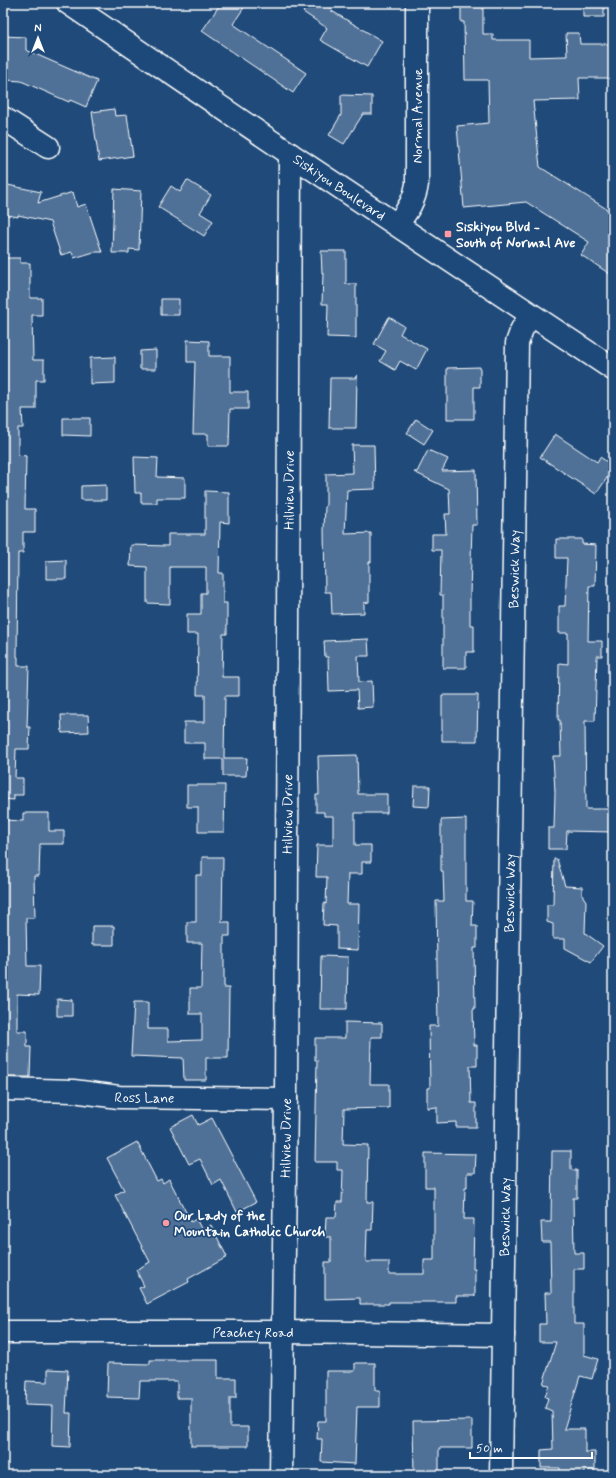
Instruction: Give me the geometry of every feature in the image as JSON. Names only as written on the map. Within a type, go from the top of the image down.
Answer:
[{"type":"street","name":"Siskiyou Boulevard","points":[[68,3],[290,154],[613,369]]},
{"type":"street","name":"Normal Avenue","points":[[397,224],[411,205],[416,193],[417,184],[417,3]]},
{"type":"street","points":[[3,118],[48,147]]},
{"type":"street","name":"Hillview Drive","points":[[281,1475],[286,1099],[290,154]]},
{"type":"street","name":"Beswick Way","points":[[501,1475],[517,343],[522,329],[531,315]]},
{"type":"street","name":"Ross Lane","points":[[3,1089],[73,1091],[119,1097],[286,1099]]},
{"type":"street","name":"Peachey Road","points":[[3,1332],[284,1332],[503,1335]]},
{"type":"building","points":[[221,3],[247,3],[233,24],[306,73],[293,93],[202,31]]},
{"type":"building","points":[[308,3],[335,3],[330,10],[382,41],[367,67],[320,40],[327,28],[303,12]]},
{"type":"building","points":[[461,3],[483,3],[483,34],[493,34],[493,40],[529,40],[529,57],[567,56],[566,33],[579,33],[580,44],[613,44],[613,78],[579,78],[580,100],[533,101],[540,167],[613,213],[613,216],[608,224],[613,227],[613,276],[581,255],[589,242],[526,202],[464,208],[457,126],[489,123],[488,80],[465,80],[464,22],[461,22]]},
{"type":"building","points":[[583,3],[604,3],[604,17],[583,17]]},
{"type":"building","points":[[3,36],[26,37],[26,50],[97,81],[86,107],[70,100],[69,102],[21,81],[7,80],[7,71],[3,71]]},
{"type":"building","points":[[341,95],[372,96],[372,114],[363,114],[344,144],[329,135],[341,115]]},
{"type":"building","points":[[114,109],[115,116],[127,115],[133,156],[99,161],[92,112]]},
{"type":"building","points":[[187,180],[211,195],[200,213],[213,221],[204,236],[158,207],[171,186],[180,192]]},
{"type":"building","points":[[3,184],[41,192],[38,203],[73,192],[77,207],[86,204],[102,252],[94,252],[74,258],[72,252],[61,255],[50,222],[18,215],[18,217],[3,214]]},
{"type":"building","points":[[114,189],[141,191],[139,250],[129,249],[129,253],[112,253]]},
{"type":"building","points":[[321,251],[346,251],[346,284],[356,284],[356,338],[327,337],[328,304],[322,304],[323,273]]},
{"type":"building","points":[[3,258],[20,258],[20,263],[30,263],[30,298],[42,298],[42,315],[32,315],[33,360],[44,360],[44,380],[36,380],[36,409],[22,409],[23,428],[18,428],[18,455],[26,456],[25,509],[35,509],[35,532],[23,532],[23,553],[18,553],[17,657],[18,666],[29,666],[27,727],[30,727],[29,749],[16,749],[15,778],[23,778],[23,795],[14,795],[14,800],[3,799],[3,509],[5,509],[5,485],[3,484]]},
{"type":"building","points":[[161,299],[179,299],[179,315],[161,315]]},
{"type":"building","points":[[389,317],[404,326],[400,334],[427,349],[416,370],[400,361],[395,370],[380,361],[386,351],[374,344]]},
{"type":"building","points":[[187,340],[209,341],[209,356],[230,356],[230,392],[248,392],[248,409],[230,409],[229,446],[208,446],[208,434],[193,434],[195,362],[187,362]]},
{"type":"building","points":[[156,350],[156,369],[140,369],[140,351]]},
{"type":"building","points":[[115,357],[115,383],[90,384],[90,358]]},
{"type":"building","points":[[480,367],[480,387],[474,387],[474,419],[447,419],[447,368]]},
{"type":"building","points":[[357,375],[356,428],[329,428],[330,378],[355,378]]},
{"type":"building","points":[[63,418],[90,418],[90,436],[63,435]]},
{"type":"building","points":[[416,419],[433,430],[424,444],[407,433]]},
{"type":"building","points":[[555,434],[597,462],[600,457],[613,466],[613,469],[596,494],[540,457]]},
{"type":"building","points":[[352,445],[374,445],[375,489],[347,490],[345,534],[371,533],[369,602],[364,603],[364,613],[332,614],[331,592],[325,592],[324,530],[326,474],[353,473]]},
{"type":"building","points":[[428,450],[448,459],[442,471],[476,470],[477,525],[472,525],[470,595],[470,625],[474,625],[474,652],[466,652],[466,668],[443,668],[443,595],[440,595],[441,550],[432,550],[432,534],[446,534],[445,514],[450,514],[449,489],[414,472],[417,472]]},
{"type":"building","points":[[134,457],[158,458],[157,477],[185,478],[185,498],[157,498],[157,503],[141,503],[141,493],[135,493]]},
{"type":"building","points":[[106,485],[106,500],[81,500],[81,486]]},
{"type":"building","points":[[205,491],[229,492],[229,523],[220,522],[219,573],[223,573],[223,603],[227,603],[227,634],[223,634],[222,677],[239,677],[239,696],[225,696],[224,758],[247,758],[246,776],[223,776],[223,759],[205,759],[205,743],[184,743],[184,722],[205,722],[205,695],[197,695],[198,634],[187,634],[187,614],[201,614],[201,593],[206,593],[206,567],[170,567],[170,604],[147,603],[147,567],[130,566],[131,545],[168,546],[168,534],[205,534]]},
{"type":"building","points":[[556,539],[582,539],[582,544],[596,545],[595,586],[589,586],[588,641],[602,641],[602,656],[597,656],[595,721],[585,721],[586,809],[613,809],[613,832],[567,831],[566,849],[548,849],[548,828],[554,828],[555,792],[553,756],[561,756],[560,720],[558,720],[559,663],[568,664],[568,633],[559,633],[559,606],[565,606],[567,558],[556,558]]},
{"type":"building","points":[[66,560],[66,579],[46,579],[46,561]]},
{"type":"building","points":[[368,639],[369,656],[358,656],[359,682],[372,681],[373,707],[358,708],[357,690],[329,691],[328,657],[325,657],[324,641]]},
{"type":"building","points":[[442,695],[478,695],[477,741],[442,741]]},
{"type":"building","points":[[61,715],[88,715],[89,732],[62,733]]},
{"type":"building","points":[[357,755],[358,794],[387,794],[387,813],[355,813],[355,845],[371,845],[371,862],[362,862],[362,874],[348,874],[347,904],[359,904],[358,950],[337,949],[337,926],[323,925],[324,903],[326,904],[327,877],[316,877],[317,845],[333,845],[333,816],[324,816],[324,812],[316,812],[316,795],[319,795],[318,756]]},
{"type":"building","points":[[187,785],[225,785],[224,832],[198,832],[198,807],[187,807]]},
{"type":"building","points":[[414,786],[430,786],[429,807],[413,806]]},
{"type":"building","points":[[23,813],[49,813],[49,831],[64,831],[64,844],[40,844],[39,876],[34,876],[35,918],[26,918],[27,966],[40,966],[39,995],[17,994],[17,1031],[27,1031],[27,1047],[31,1047],[30,1077],[3,1077],[3,820],[23,821]]},
{"type":"building","points":[[466,819],[466,901],[473,901],[472,926],[477,926],[477,948],[474,948],[475,1009],[473,1009],[474,1045],[477,1045],[477,1066],[470,1066],[471,1103],[476,1103],[476,1127],[456,1127],[456,1122],[437,1123],[437,1107],[427,1108],[427,1088],[430,1088],[429,1026],[438,1026],[436,901],[444,901],[443,871],[441,871],[441,820]]},
{"type":"building","points":[[202,857],[223,857],[222,922],[230,922],[230,936],[224,936],[224,988],[229,988],[228,1058],[206,1058],[206,1080],[184,1080],[183,1058],[131,1056],[134,1002],[148,1002],[148,1029],[168,1029],[168,1041],[202,1040],[202,1014],[190,1014],[190,988],[201,988],[202,943],[187,943],[187,922],[196,922],[196,875],[202,875]]},
{"type":"building","points":[[554,859],[557,859],[565,886],[582,887],[582,895],[586,901],[585,933],[603,946],[591,962],[565,948],[565,939],[553,939],[553,924],[547,922],[547,905],[553,905]]},
{"type":"building","points":[[92,926],[114,926],[114,945],[92,945]]},
{"type":"building","points":[[321,956],[348,957],[347,1009],[320,1009]]},
{"type":"building","points":[[57,999],[72,1000],[72,1016],[57,1016]]},
{"type":"building","points":[[345,1022],[382,1023],[382,1037],[371,1037],[370,1084],[389,1084],[389,1108],[344,1109],[343,1144],[368,1145],[367,1202],[373,1202],[372,1230],[367,1230],[366,1262],[389,1262],[389,1274],[424,1274],[424,1260],[434,1260],[434,1187],[425,1187],[425,1153],[476,1154],[475,1173],[467,1173],[464,1219],[474,1219],[473,1269],[475,1269],[475,1296],[456,1296],[456,1302],[389,1302],[389,1304],[360,1304],[360,1298],[325,1299],[325,1262],[331,1262],[331,1237],[325,1237],[326,1217],[336,1217],[337,1202],[342,1202],[343,1170],[337,1170],[337,1162],[315,1162],[317,1060],[315,1060],[315,1038],[345,1038]]},
{"type":"building","points":[[193,1115],[198,1125],[212,1118],[256,1202],[237,1212],[221,1180],[213,1185],[200,1159],[189,1164],[170,1127]]},
{"type":"building","name":"Our Lady of the Mountain Catholic Church","points":[[137,1142],[157,1181],[161,1179],[163,1183],[169,1179],[191,1222],[196,1219],[202,1230],[211,1225],[227,1257],[188,1279],[189,1282],[147,1304],[139,1288],[144,1286],[136,1270],[150,1262],[115,1195],[124,1190],[107,1158]]},
{"type":"building","points":[[552,1151],[571,1151],[571,1170],[577,1170],[577,1198],[573,1198],[574,1253],[584,1253],[584,1269],[574,1269],[574,1324],[584,1324],[584,1355],[598,1359],[592,1379],[580,1376],[564,1429],[585,1429],[585,1452],[595,1452],[595,1470],[585,1470],[585,1475],[560,1475],[560,1468],[541,1468],[541,1450],[553,1449],[552,1411],[545,1408],[548,1398],[545,1397],[549,1385],[543,1384],[556,1342],[539,1342],[539,1324],[546,1324],[545,1293],[551,1293],[550,1242],[542,1242],[541,1222],[551,1222]]},
{"type":"building","points":[[150,1360],[218,1360],[218,1378],[236,1378],[236,1398],[230,1398],[230,1427],[248,1427],[248,1446],[191,1446],[191,1398],[177,1398],[177,1381],[140,1381],[139,1398],[107,1397],[108,1363],[150,1364]]},
{"type":"building","points":[[355,1363],[375,1363],[375,1390],[380,1390],[380,1407],[357,1407],[355,1464],[321,1462],[322,1439],[317,1439],[318,1421],[326,1421],[326,1371],[355,1371]]},
{"type":"building","points":[[48,1369],[68,1370],[66,1413],[71,1413],[70,1447],[52,1446],[53,1406],[25,1405],[26,1381],[48,1382]]},
{"type":"building","points":[[472,1420],[472,1448],[439,1448],[439,1475],[414,1475],[413,1421]]},
{"type":"place","name":"Siskiyou Blvd - South of Normal Ave","points":[[448,234]]},
{"type":"place","name":"Our Lady of the Mountain Catholic Church","points":[[166,1223]]}]
